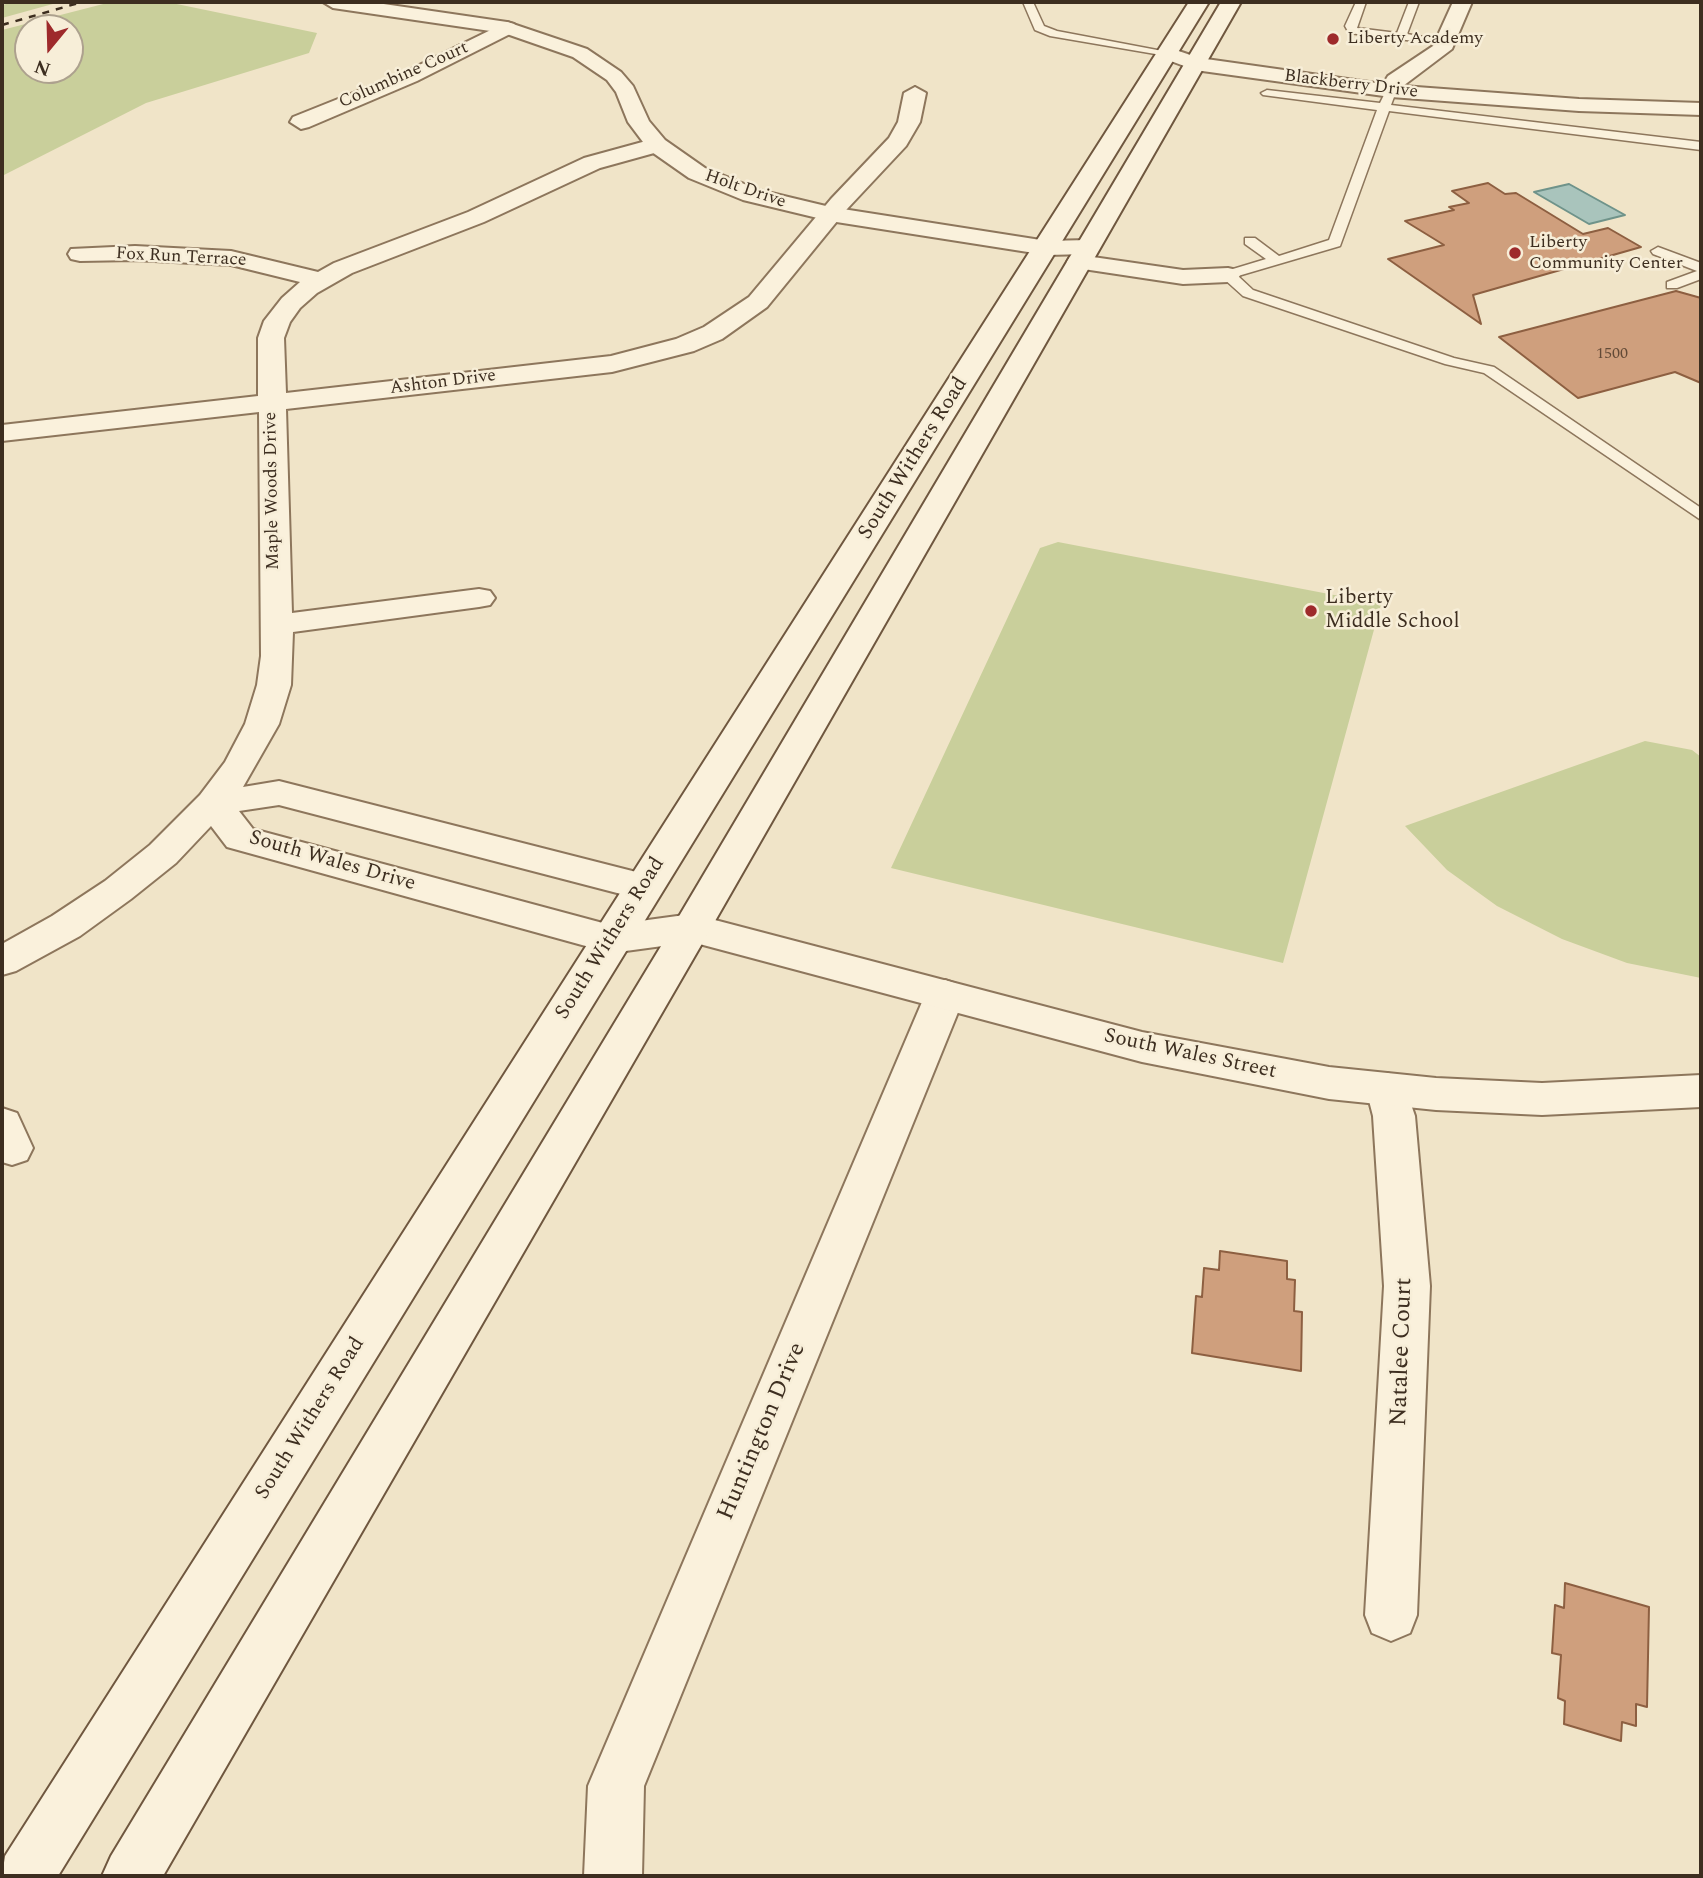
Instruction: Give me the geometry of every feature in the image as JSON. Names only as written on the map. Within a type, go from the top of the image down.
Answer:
[{"type":"street","name":"Holt Drive","points":[[333,2],[507,28],[558,43],[599,64],[626,90],[639,122],[657,145],[675,160],[724,186],[785,205],[1084,254],[1183,277],[1228,275]]},
{"type":"street","name":"South Withers Road","points":[[131,1876],[692,928],[1084,254],[1186,56],[1199,2]]},
{"type":"street","name":"South Withers Road","points":[[25,1876],[1047,248],[1186,56],[1231,2]]},
{"type":"street","points":[[1390,93],[1442,49],[1462,2]]},
{"type":"street","name":"Columbine Court","points":[[300,122],[410,76],[507,28]]},
{"type":"street","name":"Blackberry Drive","points":[[1186,56],[1390,93],[1624,108],[1701,109]]},
{"type":"street","name":"Ashton Drive","points":[[2,433],[611,363],[685,345],[721,328],[758,302],[830,214],[898,141],[909,122],[915,93]]},
{"type":"street","name":"Maple Woods Drive","points":[[2,961],[66,926],[163,854],[213,803],[240,766],[262,724],[274,684],[276,625],[271,338],[277,321],[291,303],[321,280],[367,258],[476,217],[592,163],[657,145]]},
{"type":"street","name":"Fox Run Terrace","points":[[80,254],[135,253],[231,258],[321,280]]},
{"type":"street","points":[[276,625],[479,598]]},
{"type":"street","name":"South Wales Drive","points":[[611,939],[240,838],[213,803],[279,793],[644,887]]},
{"type":"street","name":"South Wales Street","points":[[644,887],[692,928]]},
{"type":"street","name":"South Wales Street","points":[[611,939],[692,928],[1142,1047],[1245,1069],[1387,1089],[1542,1099],[1701,1091]]},
{"type":"street","name":"Huntington Drive","points":[[613,1876],[615,1786],[944,995]]},
{"type":"street","name":"Natalee Court","points":[[1387,1089],[1394,1116],[1408,1286],[1391,1615]]},
{"type":"lane","points":[[1028,2],[1039,29],[1054,34],[1186,56]]},
{"type":"lane","points":[[1361,2],[1350,26],[1353,31],[1447,42]]},
{"type":"lane","points":[[1400,38],[1414,2]]},
{"type":"lane","points":[[1267,93],[1390,93],[1701,146]]},
{"type":"lane","points":[[1228,275],[1335,243],[1390,93]]},
{"type":"lane","points":[[1250,241],[1276,260]]},
{"type":"lane","points":[[1658,251],[1701,268]]},
{"type":"lane","points":[[1672,285],[1701,274]]},
{"type":"lane","points":[[1228,275],[1248,293],[1450,361],[1489,370],[1701,515]]},
{"type":"green space","points":[[15,2],[60,2],[2,18],[2,5]]},
{"type":"green space","points":[[111,2],[167,2],[317,33],[309,53],[146,103],[2,176],[2,30],[14,27],[14,84],[84,84],[84,14],[64,14]]},
{"type":"green space","points":[[1058,542],[1381,604],[1283,963],[891,868],[1040,548]]},
{"type":"green space","points":[[1645,741],[1692,750],[1701,757],[1701,978],[1627,963],[1562,939],[1497,906],[1447,870],[1405,826]]},
{"type":"water","points":[[1569,184],[1625,215],[1589,224],[1534,192]]},
{"type":"building","name":"Liberty Community Center","points":[[1488,183],[1505,194],[1516,193],[1583,234],[1608,228],[1641,247],[1473,295],[1481,324],[1388,259],[1444,245],[1405,221],[1454,210],[1449,207],[1469,203],[1452,191]]},
{"type":"building","points":[[1676,291],[1701,298],[1701,383],[1675,372],[1578,398],[1499,337]]},
{"type":"building","points":[[1220,1251],[1287,1261],[1287,1279],[1295,1280],[1294,1311],[1302,1312],[1301,1371],[1192,1353],[1196,1296],[1202,1297],[1204,1268],[1219,1270]]},
{"type":"building","points":[[1565,1583],[1649,1607],[1647,1707],[1636,1704],[1636,1726],[1622,1722],[1621,1741],[1564,1724],[1565,1701],[1558,1698],[1561,1655],[1552,1653],[1555,1605],[1564,1608]]},
{"type":"railway","points":[[2,25],[82,2]]},
{"type":"place","name":"Liberty Academy","points":[[1333,39]]},
{"type":"place","name":"Liberty Community Center","points":[[1515,253]]},
{"type":"place","name":"Liberty Middle School","points":[[1311,611]]}]
